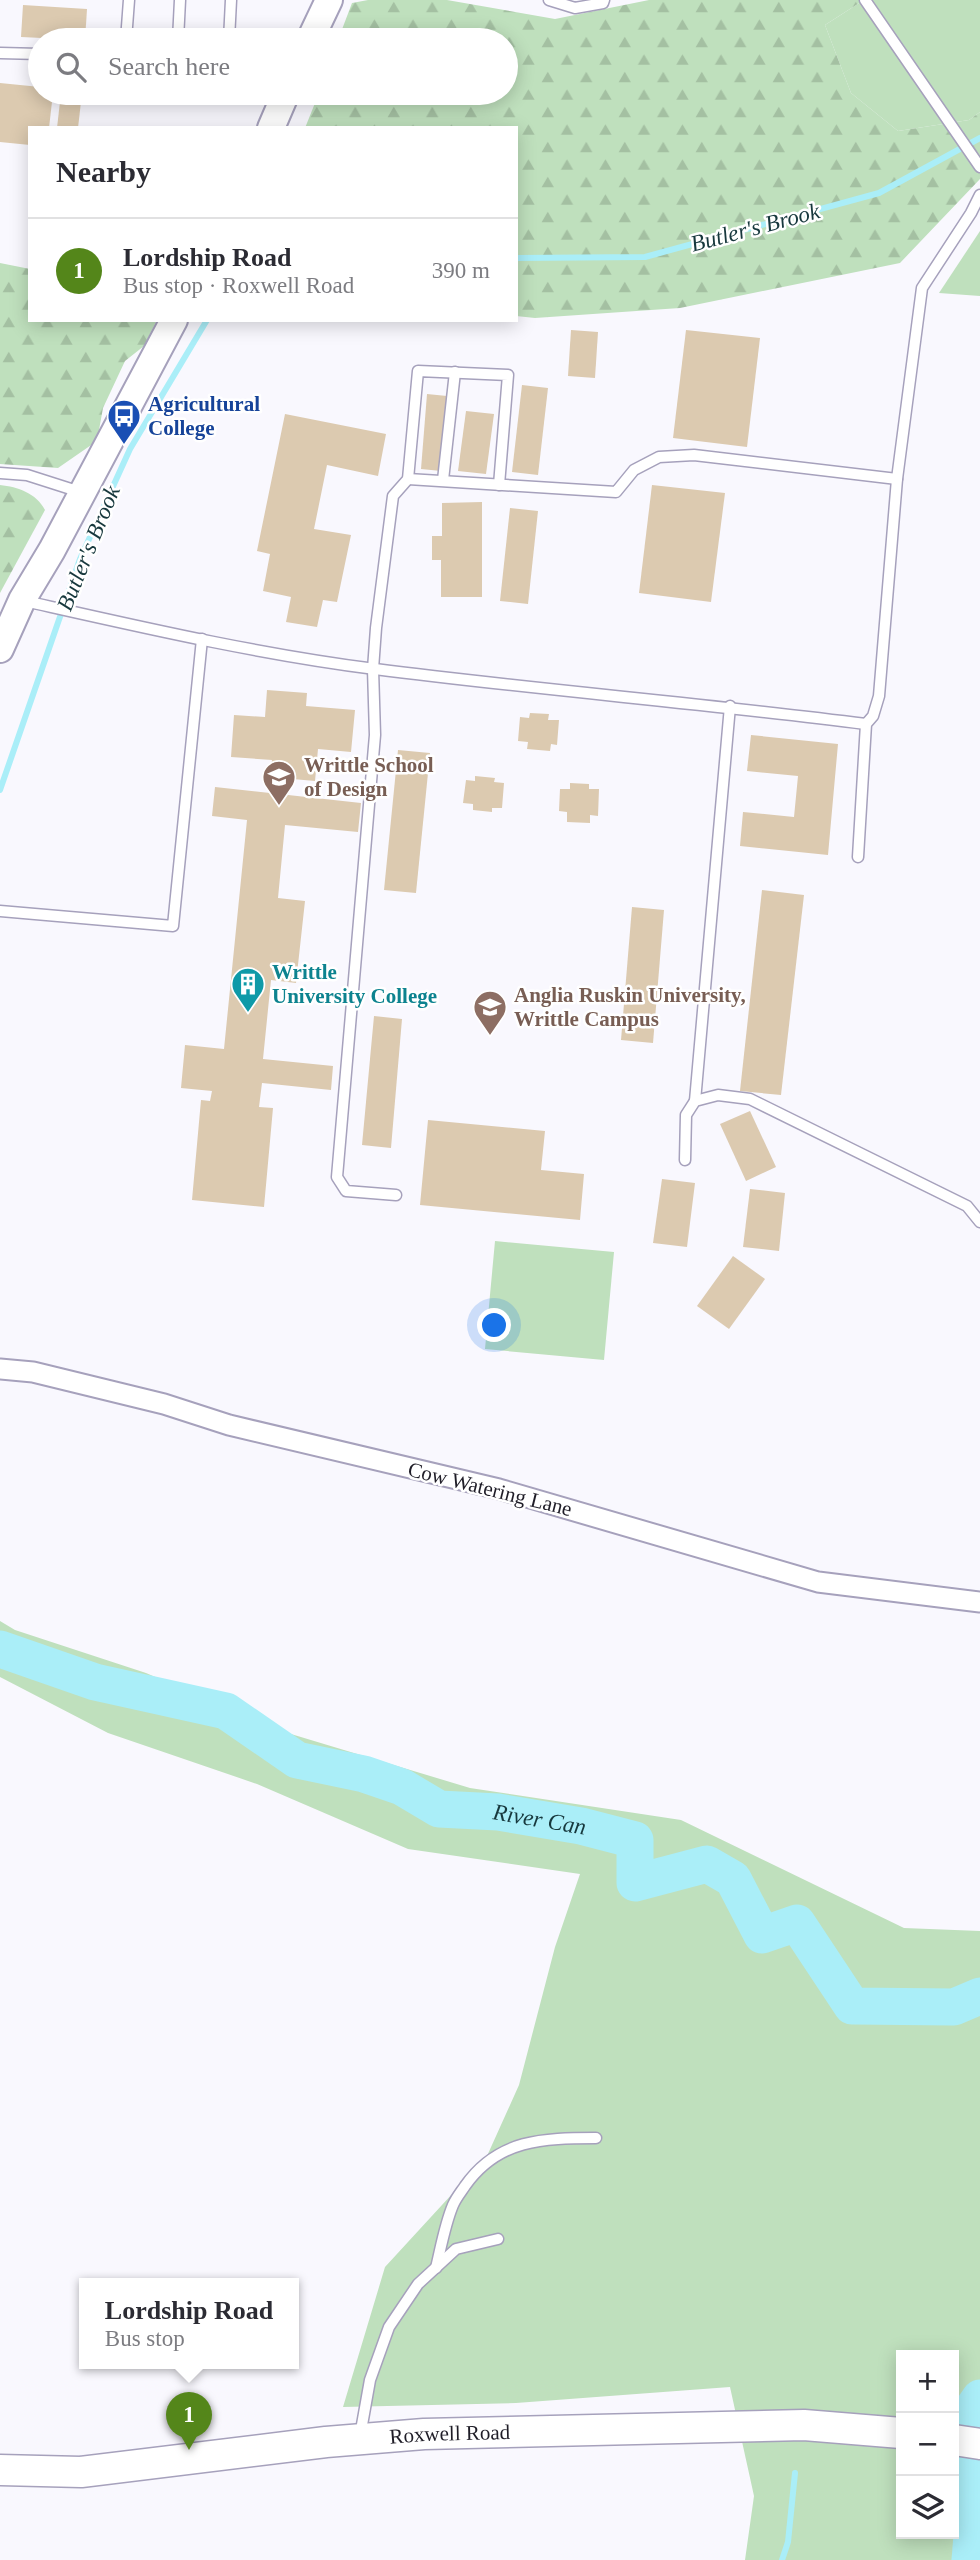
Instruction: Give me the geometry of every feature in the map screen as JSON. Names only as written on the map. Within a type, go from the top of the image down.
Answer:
[{"type":"main road","name":"Roxwell Road","points":[[0,2470],[81,2472],[424,2434],[804,2426],[896,2433]]},
{"type":"main road","points":[[959,2441],[980,2444]]},
{"type":"street","points":[[316,28],[329,0]]},
{"type":"street","points":[[272,126],[281,105]]},
{"type":"street","points":[[0,649],[22,600],[81,496],[173,322]]},
{"type":"street","name":"Cow Watering Lane","points":[[0,1369],[33,1372],[163,1404],[229,1424],[499,1489],[818,1582],[980,1602]]},
{"type":"lane","points":[[128,28],[129,0]]},
{"type":"lane","points":[[179,28],[180,0]]},
{"type":"lane","points":[[230,28],[231,0]]},
{"type":"lane","points":[[549,0],[575,8],[603,4],[604,0]]},
{"type":"lane","points":[[865,0],[980,167]]},
{"type":"lane","points":[[0,53],[28,54]]},
{"type":"lane","points":[[858,857],[866,724],[873,716],[879,696],[897,479],[922,288],[980,195]]},
{"type":"lane","points":[[396,1195],[346,1191],[337,1177],[375,735],[373,669],[376,628],[393,496],[408,479],[418,370],[508,375],[499,485]]},
{"type":"lane","points":[[443,480],[455,372]]},
{"type":"lane","points":[[408,479],[616,492],[634,470],[659,457],[694,455],[897,479]]},
{"type":"lane","points":[[0,473],[27,475],[74,490],[81,496]]},
{"type":"lane","points":[[22,600],[202,639],[373,669],[730,706],[866,724]]},
{"type":"lane","points":[[0,911],[173,926],[202,639]]},
{"type":"lane","points":[[685,1160],[686,1115],[695,1101],[730,706]]},
{"type":"lane","points":[[695,1101],[718,1095],[750,1099],[967,1206],[980,1222]]},
{"type":"lane","points":[[436,2268],[453,2203],[475,2172],[503,2151],[527,2141],[596,2138]]},
{"type":"lane","points":[[359,2440],[370,2380],[389,2327],[418,2284],[456,2249],[498,2239]]},
{"type":"green space","points":[[368,0],[447,0],[555,19],[649,0],[864,0],[825,25],[851,93],[898,131],[969,120],[980,112],[980,179],[900,263],[680,308],[535,318],[518,316],[518,126],[306,126],[314,105],[518,105],[518,28],[343,28],[352,3]]},
{"type":"green space","points":[[864,0],[980,0],[980,112],[969,120],[898,131],[851,93],[825,25]]},
{"type":"green space","points":[[980,231],[980,296],[939,293]]},
{"type":"green space","points":[[0,263],[28,269],[28,322],[156,322],[144,346],[125,361],[103,408],[97,441],[58,468],[0,464]]},
{"type":"green space","points":[[0,485],[26,492],[37,499],[45,510],[0,593]]},
{"type":"green space","points":[[495,1241],[614,1252],[604,1360],[485,1349]]},
{"type":"green space","points":[[0,1621],[15,1630],[146,1673],[281,1731],[470,1788],[681,1820],[904,1928],[980,1931],[980,2560],[745,2560],[754,2496],[730,2387],[516,2403],[343,2407],[385,2267],[487,2156],[519,2085],[555,1947],[580,1874],[408,1849],[257,1784],[108,1733],[0,1677]]},
{"type":"building","points":[[23,5],[87,9],[86,28],[28,28],[28,37],[21,37]]},
{"type":"building","points":[[0,83],[28,86],[28,105],[52,105],[49,126],[28,126],[28,145],[0,142]]},
{"type":"building","points":[[60,105],[81,105],[78,126],[57,126]]},
{"type":"building","points":[[571,330],[598,332],[595,378],[568,376]]},
{"type":"building","points":[[686,330],[760,338],[747,447],[673,438]]},
{"type":"building","points":[[522,385],[548,388],[538,475],[512,472]]},
{"type":"building","points":[[427,394],[447,396],[441,471],[421,469]]},
{"type":"building","points":[[466,411],[494,414],[486,474],[458,471]]},
{"type":"building","points":[[285,414],[386,434],[378,476],[327,465],[314,529],[351,535],[337,602],[323,600],[317,627],[286,622],[291,597],[263,591],[270,554],[257,551]]},
{"type":"building","points":[[652,485],[725,493],[711,602],[639,593]]},
{"type":"building","points":[[482,502],[482,597],[441,597],[441,560],[432,560],[432,536],[442,536],[442,503]]},
{"type":"building","points":[[510,508],[538,511],[528,604],[500,601]]},
{"type":"building","points":[[267,690],[307,693],[306,706],[355,710],[351,752],[318,749],[315,781],[270,777],[272,760],[231,757],[234,715],[265,717]]},
{"type":"building","points":[[530,713],[549,714],[548,720],[559,720],[557,745],[551,744],[550,751],[527,749],[528,742],[518,741],[520,717],[529,718]]},
{"type":"building","points":[[751,735],[838,744],[828,855],[740,846],[743,812],[794,817],[798,776],[747,771]]},
{"type":"building","points":[[398,750],[430,753],[416,893],[384,890]]},
{"type":"building","points":[[475,776],[495,778],[494,782],[504,783],[502,808],[492,808],[492,812],[473,810],[473,804],[463,803],[466,780],[475,781]]},
{"type":"building","points":[[570,783],[589,784],[589,789],[599,789],[598,816],[590,815],[590,823],[567,822],[567,812],[559,811],[560,789],[570,789]]},
{"type":"building","name":"Writtle University College","points":[[215,787],[361,803],[358,832],[285,825],[278,898],[305,901],[296,983],[271,980],[263,1059],[333,1066],[331,1090],[262,1083],[259,1107],[273,1108],[264,1207],[192,1200],[201,1100],[210,1101],[212,1091],[181,1088],[185,1045],[224,1049],[247,820],[212,816]]},
{"type":"building","points":[[762,890],[804,895],[781,1095],[740,1091]]},
{"type":"building","points":[[632,907],[664,910],[653,1043],[621,1040]]},
{"type":"building","points":[[374,1016],[402,1019],[391,1148],[362,1145]]},
{"type":"building","points":[[750,1111],[776,1167],[746,1181],[720,1124]]},
{"type":"building","points":[[428,1120],[545,1131],[541,1170],[584,1174],[580,1220],[420,1205]]},
{"type":"building","points":[[662,1179],[695,1183],[687,1247],[653,1243]]},
{"type":"building","points":[[750,1189],[785,1193],[779,1251],[743,1247]]},
{"type":"building","points":[[733,1256],[765,1279],[729,1329],[697,1306]]},
{"type":"waterway","name":"Butler's Brook","points":[[518,258],[645,257],[879,193],[980,138]]},
{"type":"waterway","name":"Butler's Brook","points":[[0,790],[80,559],[130,449],[206,322]]},
{"type":"waterway","name":"River Can","points":[[0,1649],[95,1682],[226,1711],[297,1760],[364,1774],[402,1787],[439,1809],[498,1812],[581,1826],[635,1840],[635,1883],[707,1864],[733,1879],[762,1935],[797,1923],[852,2006],[954,2007],[980,1996]]},
{"type":"waterway","name":"River Can","points":[[972,2424],[971,2411],[980,2398]]},
{"type":"waterway","name":"River Can","points":[[970,2560],[975,2499],[973,2461]]},
{"type":"waterway","points":[[782,2560],[788,2542],[795,2473]]},
{"type":"place","name":"Agricultural College","points":[[124,446]]},
{"type":"place","name":"Writtle School of Design","points":[[279,807]]},
{"type":"place","name":"Writtle University College","points":[[248,1014]]},
{"type":"place","name":"Anglia Ruskin University, Writtle Campus","points":[[490,1037]]},
{"type":"place","name":"Lordship Road","points":[[189,2450]]}]
